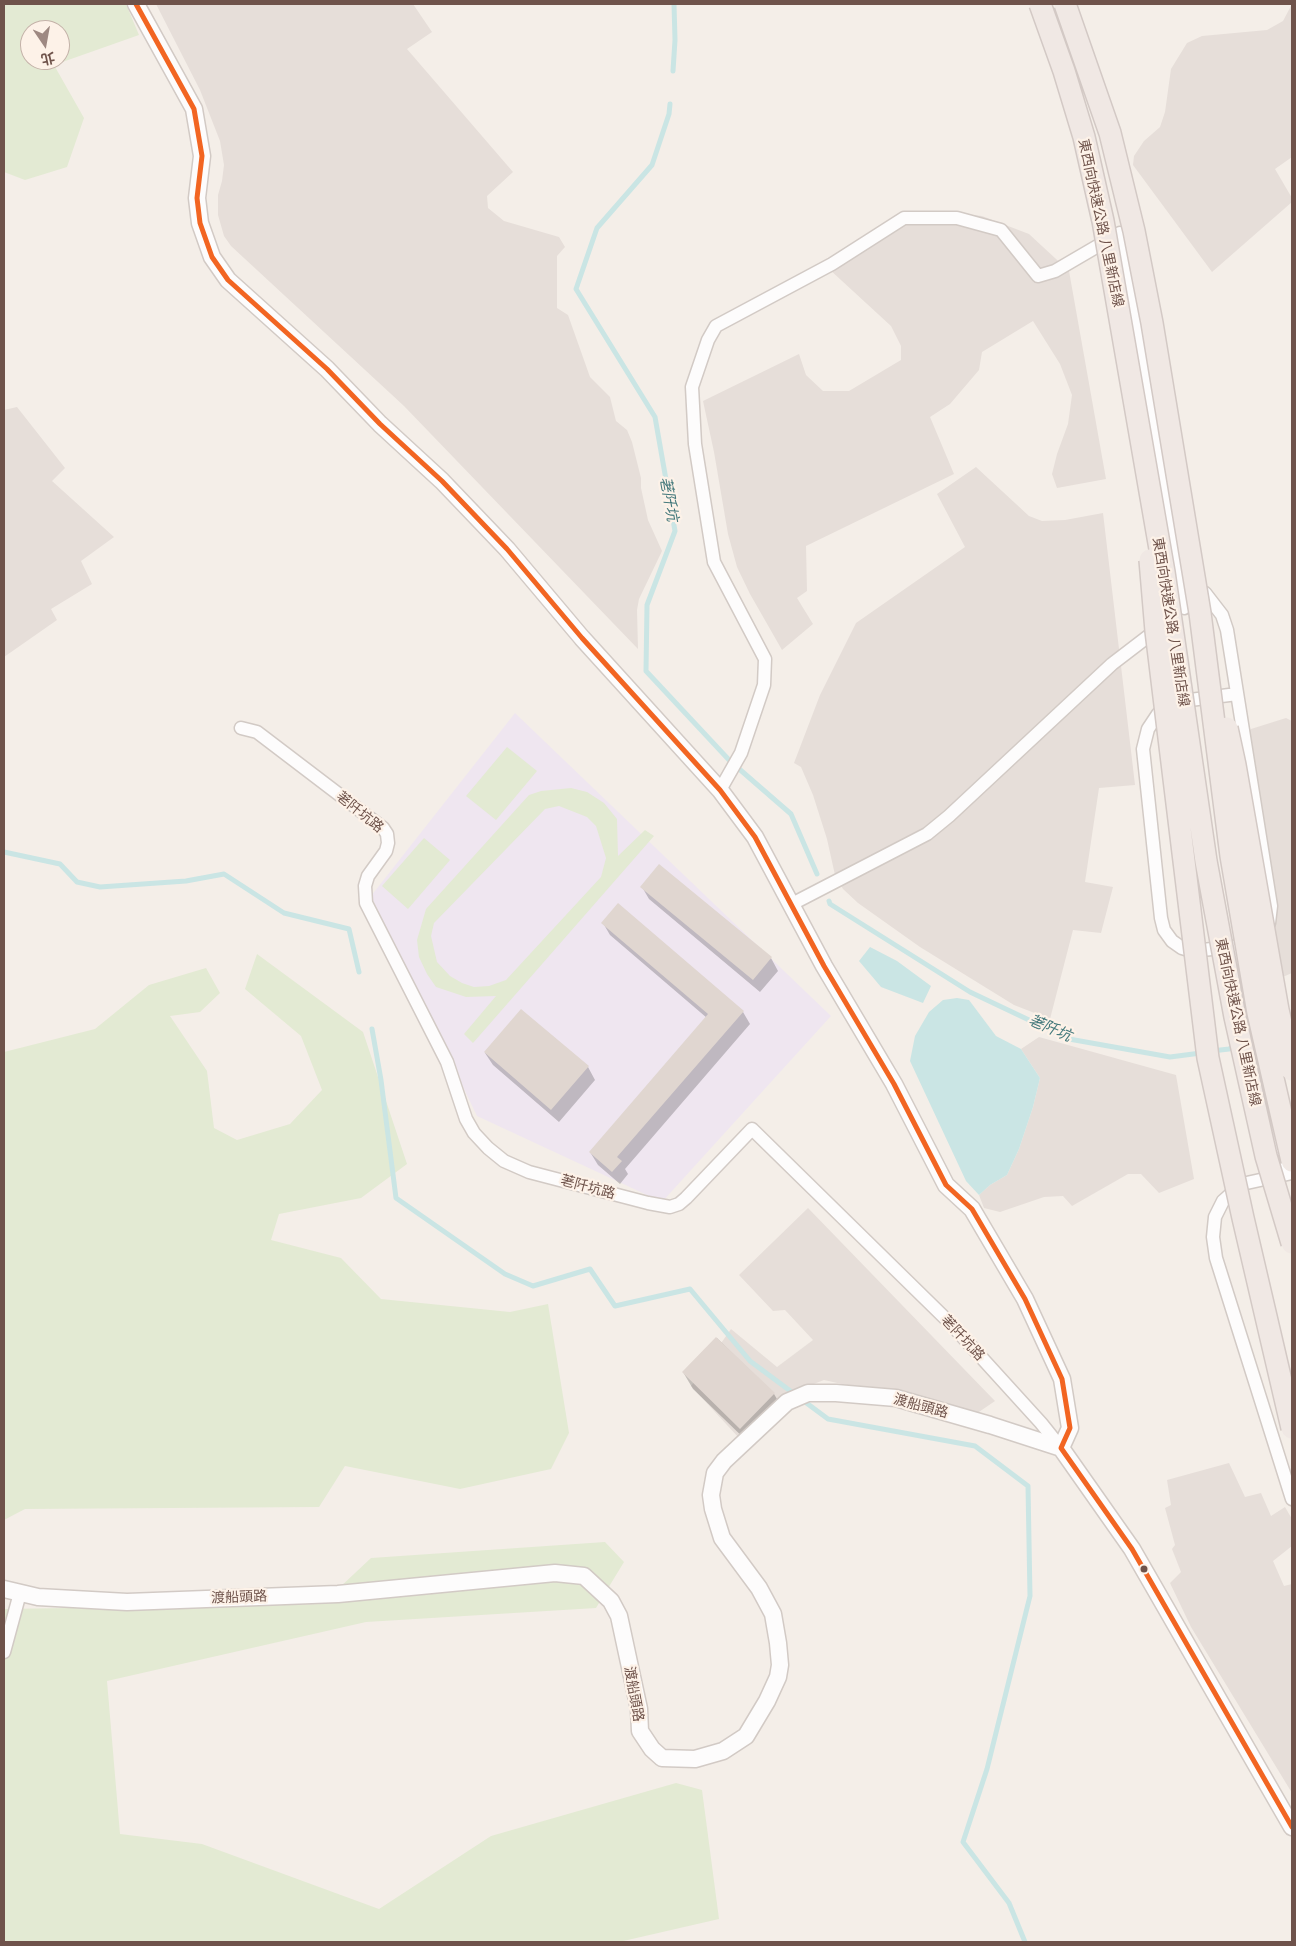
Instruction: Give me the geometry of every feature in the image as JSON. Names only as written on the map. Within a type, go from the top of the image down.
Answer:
[{"type":"highway","name":"東西向快速公路 八里新店線","points":[[1040,4],[1064,71],[1084,138],[1097,193],[1123,327],[1164,572],[1206,860],[1234,1008],[1266,1156],[1292,1244]]},
{"type":"highway","name":"東西向快速公路 八里新店線","points":[[1065,4],[1110,133],[1134,231],[1152,323],[1192,611],[1233,866],[1258,1013],[1289,1169]]},
{"type":"highway","points":[[1146,470],[1152,601],[1208,1058],[1292,1428]]},
{"type":"highway","points":[[1192,611],[1235,765],[1278,1010],[1292,1070]]},
{"type":"street","points":[[136,4],[194,109],[202,156],[197,198],[200,223],[212,257],[228,280],[327,369],[380,424],[442,481],[501,542],[582,638],[720,790],[755,837],[824,966],[894,1084],[946,1185],[972,1210],[1025,1299],[1062,1379],[1070,1428],[1061,1448]]},
{"type":"street","points":[[720,790],[740,755],[764,685],[765,659],[714,562],[695,444],[692,387],[708,340],[716,326],[832,264],[904,218],[957,218],[1001,230],[1038,276],[1055,271],[1120,232],[1192,611]]},
{"type":"street","points":[[790,905],[927,834],[949,816],[1112,664],[1192,611],[1205,593],[1222,615],[1227,630],[1271,906],[1271,920],[1267,930],[1252,944],[1192,951],[1182,948],[1172,941],[1164,930],[1161,918],[1143,749],[1148,730],[1158,714],[1173,704],[1237,694]]},
{"type":"street","name":"荖阡坑路","points":[[241,728],[257,732],[383,828],[387,834],[388,843],[386,851],[368,876],[365,886],[366,903],[448,1062],[466,1119],[474,1133],[488,1148],[504,1161],[529,1172],[670,1207],[679,1204],[686,1198],[752,1129],[951,1324],[1041,1423],[1061,1448],[1132,1548],[1292,1827]]},
{"type":"street","points":[[1234,947],[1248,1026],[1289,1169],[1242,1184],[1222,1201],[1215,1217],[1213,1237],[1216,1258],[1292,1499]]},
{"type":"street","name":"渡船頭路","points":[[4,1589],[38,1597],[127,1602],[338,1594],[555,1573],[584,1576],[611,1600],[618,1616],[639,1709],[640,1731],[652,1750],[662,1758],[695,1759],[722,1751],[746,1736],[768,1701],[778,1677],[780,1665],[779,1650],[773,1614],[760,1588],[722,1538],[712,1509],[711,1495],[715,1474],[724,1461],[787,1402],[808,1393],[836,1392],[896,1398],[1061,1448]]},
{"type":"street","points":[[4,1652],[20,1593]]},
{"type":"shaded area","points":[[156,4],[413,4],[432,32],[407,49],[513,172],[487,196],[488,208],[504,221],[559,237],[565,247],[557,256],[557,308],[568,315],[590,377],[610,397],[616,421],[627,430],[641,478],[641,488],[648,520],[662,551],[639,599],[637,610],[638,649],[404,406],[231,246],[224,236],[218,215],[218,195],[224,165],[220,141],[200,90]]},
{"type":"shaded area","points":[[1292,4],[1292,157],[1275,169],[1292,198],[1292,202],[1212,272],[1133,165],[1134,156],[1144,141],[1160,127],[1165,112],[1171,69],[1187,43],[1202,36],[1267,30],[1283,21]]},
{"type":"shaded area","points":[[955,213],[982,216],[1029,234],[1069,271],[1106,479],[1057,488],[1052,474],[1068,424],[1072,395],[1060,364],[1033,321],[982,352],[979,370],[950,404],[930,417],[954,474],[806,546],[807,591],[797,598],[813,624],[782,650],[737,567],[728,534],[703,401],[799,354],[806,375],[823,391],[849,391],[901,360],[901,346],[891,326],[829,269],[911,216]]},
{"type":"shaded area","points":[[17,407],[65,468],[52,481],[114,537],[81,561],[92,584],[51,609],[57,620],[4,657],[4,410]]},
{"type":"shaded area","points":[[976,467],[1029,516],[1042,521],[1065,520],[1103,513],[1135,785],[1099,788],[1085,882],[1113,887],[1101,933],[1073,930],[1050,1019],[1014,1005],[920,947],[858,903],[843,889],[835,875],[827,839],[813,795],[801,767],[794,763],[820,695],[856,623],[965,547],[937,494]]},
{"type":"shaded area","points":[[515,713],[831,1016],[662,1202],[477,1116],[371,896]]},
{"type":"shaded area","points":[[1286,718],[1292,721],[1292,973],[1278,979],[1239,741],[1251,729]]},
{"type":"shaded area","points":[[1039,1037],[1176,1075],[1194,1179],[1159,1193],[1141,1174],[1128,1174],[1072,1206],[1063,1196],[1044,1197],[1000,1212],[984,1208],[979,1195],[990,1185],[1007,1175],[1019,1149],[1033,1107],[1040,1078],[1021,1049]]},
{"type":"shaded area","points":[[808,1208],[995,1401],[976,1414],[824,1380],[803,1388],[739,1438],[691,1386],[731,1329],[777,1367],[813,1340],[785,1310],[773,1311],[739,1275]]},
{"type":"shaded area","points":[[1229,1463],[1245,1497],[1261,1493],[1271,1516],[1285,1507],[1292,1519],[1292,1546],[1273,1561],[1284,1586],[1292,1584],[1292,1793],[1191,1627],[1170,1583],[1181,1572],[1172,1549],[1175,1545],[1165,1508],[1171,1505],[1167,1480]]},
{"type":"green space","points":[[4,4],[126,4],[139,35],[70,59],[70,20],[20,20],[20,70],[57,70],[84,118],[67,167],[25,180],[4,172]]},
{"type":"green space","points":[[507,747],[537,771],[496,820],[466,796]]},
{"type":"green space","points":[[571,788],[587,792],[604,803],[617,819],[618,856],[645,830],[654,836],[473,1043],[464,1034],[496,996],[466,997],[436,987],[419,957],[417,940],[426,909],[529,795],[541,791]],"holes":[[[559,806],[587,817],[596,826],[606,858],[601,877],[506,980],[489,986],[474,987],[450,976],[437,962],[431,936],[434,923],[545,809]]]},
{"type":"green space","points":[[424,838],[450,860],[408,909],[382,886]]},
{"type":"green space","points":[[257,954],[363,1032],[407,1164],[361,1198],[279,1214],[271,1240],[341,1258],[381,1299],[510,1312],[548,1304],[569,1433],[551,1469],[460,1489],[345,1466],[319,1507],[25,1509],[4,1520],[4,1052],[95,1029],[149,985],[206,968],[220,993],[200,1012],[170,1016],[207,1071],[214,1128],[237,1140],[290,1124],[322,1090],[301,1036],[245,989]]},
{"type":"green space","points":[[605,1542],[624,1562],[596,1608],[366,1622],[107,1681],[120,1834],[202,1844],[379,1909],[491,1836],[676,1783],[702,1790],[719,1919],[619,1942],[4,1942],[4,1609],[322,1604],[371,1558]]},
{"type":"water","points":[[870,947],[897,961],[931,986],[923,1003],[881,987],[859,961]]},
{"type":"water","points":[[957,998],[969,1000],[996,1036],[1021,1049],[1040,1078],[1033,1107],[1019,1149],[1007,1175],[990,1185],[979,1195],[966,1181],[910,1061],[915,1036],[929,1012],[943,1000]]},
{"type":"building","points":[[659,864],[772,957],[753,980],[640,887]]},
{"type":"building","points":[[618,903],[744,1011],[617,1157],[622,1161],[612,1172],[589,1152],[708,1014],[601,923]]},
{"type":"building","points":[[521,1009],[589,1066],[551,1110],[484,1052]]},
{"type":"building","points":[[716,1337],[775,1393],[740,1429],[682,1372]]},
{"type":"waterway","name":"荖阡坑","points":[[673,71],[675,40],[674,4]]},
{"type":"waterway","name":"荖阡坑","points":[[670,104],[669,114],[652,165],[597,228],[576,289],[655,417],[675,531],[647,605],[646,671],[730,761],[791,814],[817,874]]},
{"type":"waterway","points":[[4,852],[60,864],[77,882],[100,887],[186,881],[224,874],[284,913],[349,929],[359,972]]},
{"type":"waterway","name":"荖阡坑","points":[[829,901],[830,904],[970,992],[1069,1039],[1170,1057],[1201,1053]]},
{"type":"waterway","points":[[372,1029],[381,1080],[396,1198],[505,1274],[533,1286],[590,1269],[615,1306],[690,1289],[750,1361],[828,1419],[975,1446],[1028,1486],[1030,1596],[987,1769],[963,1842],[1009,1903],[1025,1942]]},
{"type":"waterway","name":"荖阡坑","points":[[1212,1051],[1229,1049],[1235,1046]]},
{"type":"transit line","points":[[136,4],[194,109],[202,156],[197,198],[200,223],[212,257],[228,280],[327,369],[380,424],[442,481],[507,549],[582,638],[720,790],[755,837],[824,966],[894,1084],[946,1185],[972,1209],[1025,1299],[1062,1379],[1070,1428],[1061,1448],[1132,1549],[1292,1827]]}]
